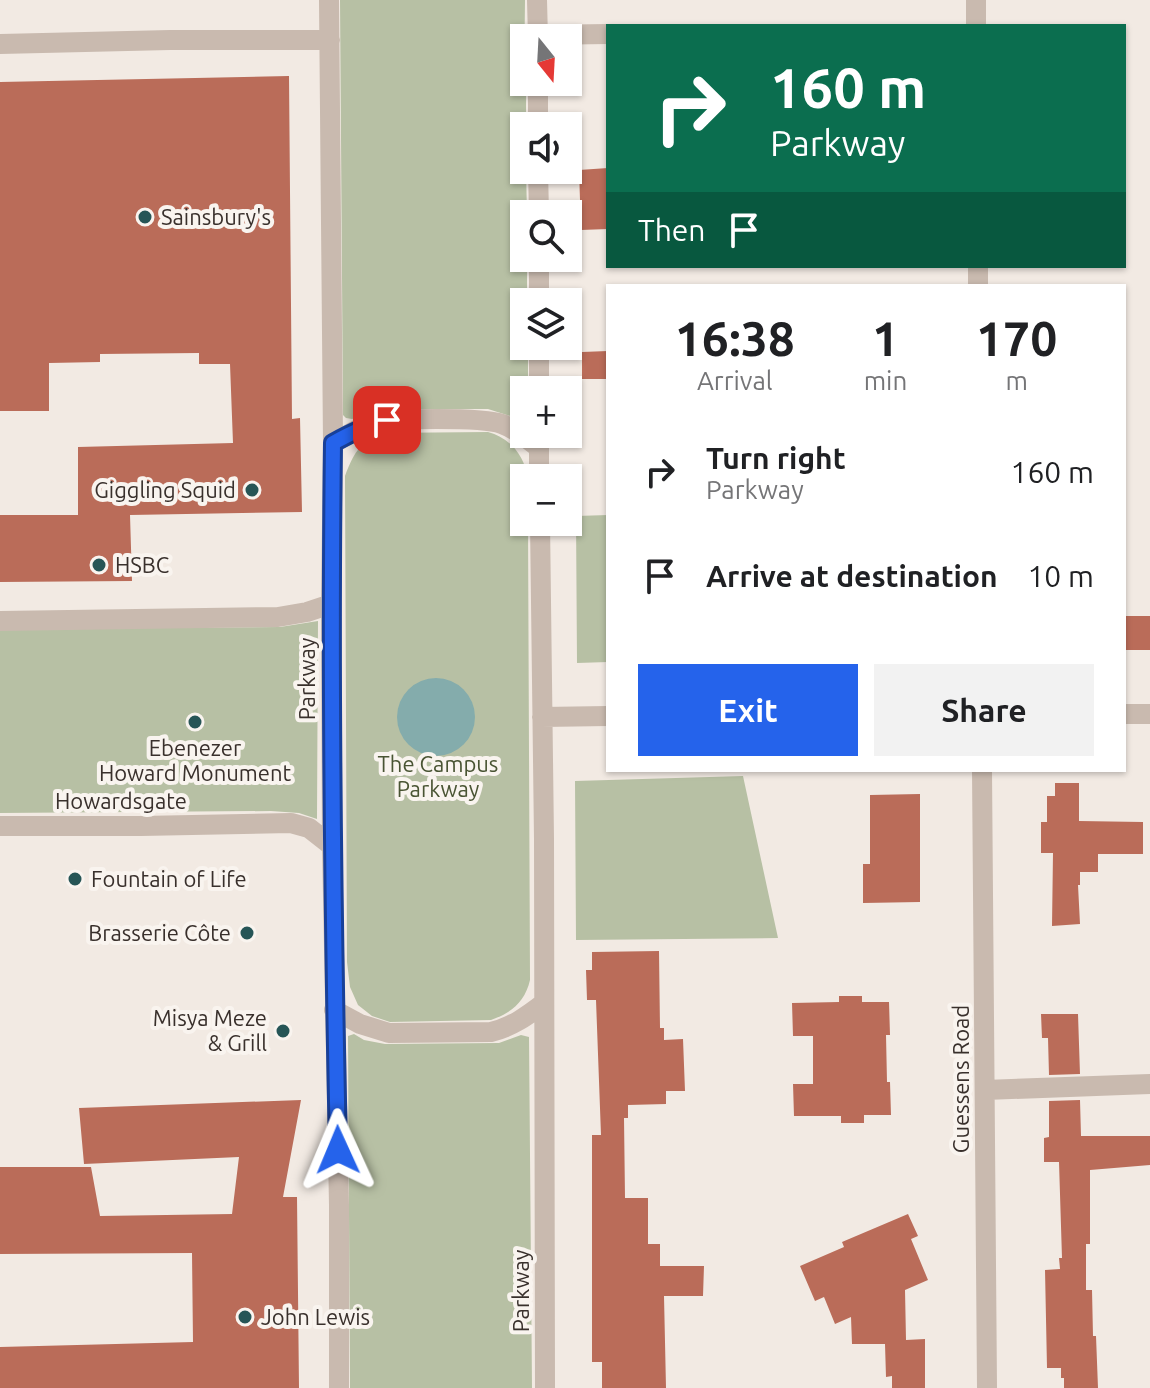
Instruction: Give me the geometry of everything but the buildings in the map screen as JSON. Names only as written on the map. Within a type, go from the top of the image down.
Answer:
[{"type":"street","name":"Parkway","points":[[329,0],[333,443],[332,846],[339,1388]]},
{"type":"street","points":[[537,0],[538,24]]},
{"type":"street","points":[[976,0],[976,24]]},
{"type":"street","points":[[582,35],[606,34]]},
{"type":"street","points":[[0,44],[330,40]]},
{"type":"street","points":[[333,443],[363,427],[387,420],[485,420],[510,428]]},
{"type":"street","name":"Parkway","points":[[540,536],[545,1388]]},
{"type":"street","points":[[0,621],[278,617],[331,604]]},
{"type":"street","points":[[1126,714],[1150,714]]},
{"type":"street","points":[[542,717],[606,716]]},
{"type":"street","name":"Guessens Road","points":[[982,772],[987,1388]]},
{"type":"street","name":"Howardsgate","points":[[0,826],[291,823],[309,828],[332,846]]},
{"type":"street","points":[[334,1010],[360,1024],[389,1033],[491,1032],[518,1022],[544,1003]]},
{"type":"street","points":[[985,1090],[1150,1084]]},
{"type":"green space","points":[[340,0],[525,0],[525,24],[510,24],[510,96],[526,96],[526,112],[510,112],[510,184],[526,184],[527,200],[510,200],[510,272],[527,272],[527,288],[510,288],[510,360],[528,360],[528,376],[510,376],[510,416],[488,409],[385,409],[352,419],[343,415]]},
{"type":"green space","name":"The Campus Parkway","points":[[488,432],[503,438],[510,448],[515,449],[524,464],[510,464],[510,536],[528,536],[530,980],[525,995],[516,1006],[491,1020],[390,1022],[372,1016],[358,1005],[350,987],[347,962],[345,476],[358,450],[380,433]]},
{"type":"green space","points":[[606,515],[606,662],[577,663],[576,536],[582,536],[582,516]]},
{"type":"green space","points":[[318,621],[317,819],[299,813],[271,811],[0,813],[0,629],[280,627]]},
{"type":"green space","points":[[743,776],[778,938],[576,940],[575,781]]},
{"type":"green space","points":[[354,1034],[364,1040],[385,1044],[499,1043],[521,1035],[529,1037],[532,1388],[350,1388],[348,1036]]},
{"type":"water","points":[[436,678],[451,681],[464,689],[472,702],[475,717],[472,732],[464,745],[451,753],[436,756],[421,753],[408,745],[400,732],[397,717],[400,702],[408,689],[421,681]]},
{"type":"place","name":"Sainsbury's","points":[[145,217]]},
{"type":"place","name":"Giggling Squid","points":[[252,490]]},
{"type":"place","name":"HSBC","points":[[99,565]]},
{"type":"place","name":"Ebenezer Howard Monument","points":[[195,722]]},
{"type":"place","name":"Fountain of Life","points":[[75,879]]},
{"type":"place","name":"Brasserie Côte","points":[[247,933]]},
{"type":"place","name":"Misya Meze & Grill","points":[[283,1031]]},
{"type":"place","name":"John Lewis","points":[[245,1317]]},
{"type":"route","points":[[338,1150],[332,846],[333,443],[355,430],[387,420]]}]
